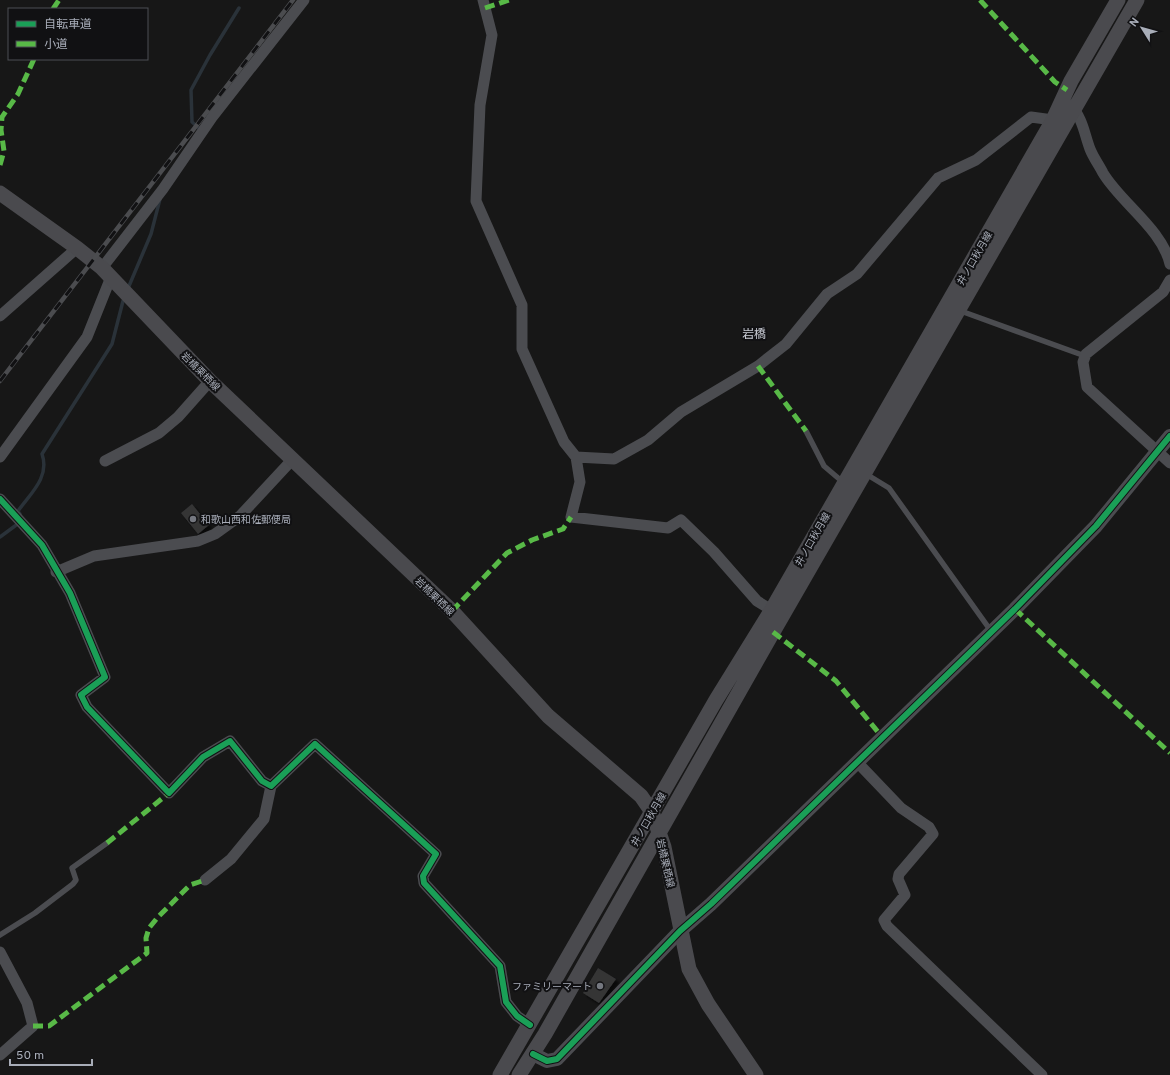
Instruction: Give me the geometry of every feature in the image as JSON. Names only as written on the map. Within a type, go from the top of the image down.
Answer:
[{"type":"main road","name":"井ノ口秋月線","points":[[520,1075],[659,831],[776,614],[844,483],[1053,120],[1063,99],[1118,0]]},
{"type":"main road","name":"井ノ口秋月線","points":[[500,1075],[716,700],[776,614],[864,473],[1075,110],[1137,0]]},
{"type":"main road","name":"岩橋栗栖線","points":[[0,193],[77,248],[106,272],[210,381],[452,611],[548,716],[641,796],[652,812],[664,847],[689,969],[708,1004],[756,1075]]},
{"type":"street","points":[[0,457],[87,337],[106,272],[213,116],[304,0]]},
{"type":"street","points":[[483,0],[492,35],[480,105],[476,201],[522,305],[522,349],[564,442],[576,457],[580,482],[571,517],[668,528],[681,520],[714,552],[757,601],[776,614]]},
{"type":"street","points":[[1063,99],[1075,110],[1082,120],[1090,150],[1105,176],[1154,235],[1168,256],[1170,264]]},
{"type":"street","points":[[576,457],[614,459],[648,440],[681,412],[758,366],[786,344],[827,294],[857,274],[938,178],[976,160],[1031,117],[1053,120]]},
{"type":"street","points":[[0,316],[77,248]]},
{"type":"street","points":[[1170,280],[1163,292],[1086,354],[1083,362],[1086,387],[1170,463]]},
{"type":"street","points":[[105,461],[159,433],[178,417],[210,381]]},
{"type":"street","points":[[533,1054],[547,1061],[557,1059],[680,931],[992,632],[1096,526],[1170,436]]},
{"type":"street","points":[[56,572],[94,556],[198,541],[215,534],[240,516],[292,460]]},
{"type":"street","points":[[0,499],[42,545],[56,572],[70,593],[105,676],[81,694],[86,707],[169,793],[203,757],[230,741],[262,781],[271,786]]},
{"type":"street","points":[[205,880],[231,859],[264,818],[271,786],[315,744],[436,854],[423,876],[424,883],[500,966],[506,1002],[517,1016],[530,1025]]},
{"type":"street","points":[[857,762],[901,808],[929,827],[933,834],[899,874],[898,879],[905,895],[884,920],[887,926],[1042,1075]]},
{"type":"street","points":[[0,952],[27,1003],[33,1026],[0,1055]]},
{"type":"lane","points":[[958,310],[1085,356]]},
{"type":"lane","points":[[806,431],[824,466],[844,483]]},
{"type":"lane","points":[[864,473],[889,488],[992,632]]},
{"type":"lane","points":[[0,935],[35,913],[73,884],[76,880],[72,868],[107,842]]},
{"type":"building","points":[[192,504],[209,525],[198,534],[181,513]]},
{"type":"building","name":"ファミリーマート","points":[[598,968],[616,979],[599,1003],[583,993]]},
{"type":"waterway","points":[[200,129],[192,122],[191,90],[210,55],[239,8]]},
{"type":"waterway","points":[[129,286],[151,234],[160,199]]},
{"type":"waterway","points":[[20,514],[18,511],[38,484],[41,477],[44,462],[42,454],[112,344],[123,301]]},
{"type":"waterway","points":[[0,537],[19,523]]},
{"type":"railway","points":[[0,381],[293,0]]},
{"type":"marked path","points":[[54,8],[59,0]]},
{"type":"marked path","points":[[485,8],[509,0]]},
{"type":"marked path","points":[[980,0],[1055,82],[1067,90]]},
{"type":"marked path","points":[[0,165],[4,151],[1,130],[2,117],[18,94],[34,60]]},
{"type":"marked path","points":[[758,366],[806,431]]},
{"type":"marked path","points":[[452,611],[507,553],[532,540],[563,529],[571,517]]},
{"type":"marked path","points":[[1015,609],[1170,753]]},
{"type":"marked path","points":[[773,632],[836,681],[883,738]]},
{"type":"marked path","points":[[107,843],[169,793]]},
{"type":"marked path","points":[[33,1026],[49,1026],[147,953],[146,938],[149,928],[190,885],[205,880]]},
{"type":"cycle path","points":[[533,1054],[547,1061],[557,1059],[680,931],[711,904],[1015,609],[1096,526],[1170,436]]},
{"type":"cycle path","points":[[0,499],[42,545],[70,593],[105,677],[81,695],[87,707],[169,793],[203,757],[230,741],[262,781],[271,786],[315,744],[436,854],[423,876],[424,883],[500,966],[506,1002],[517,1016],[530,1025]]},
{"type":"place","name":"和歌山西和佐郵便局","points":[[193,519]]},
{"type":"place","name":"ファミリーマート","points":[[600,986]]},
{"type":"district","name":"岩橋","points":[[754,334]]}]
